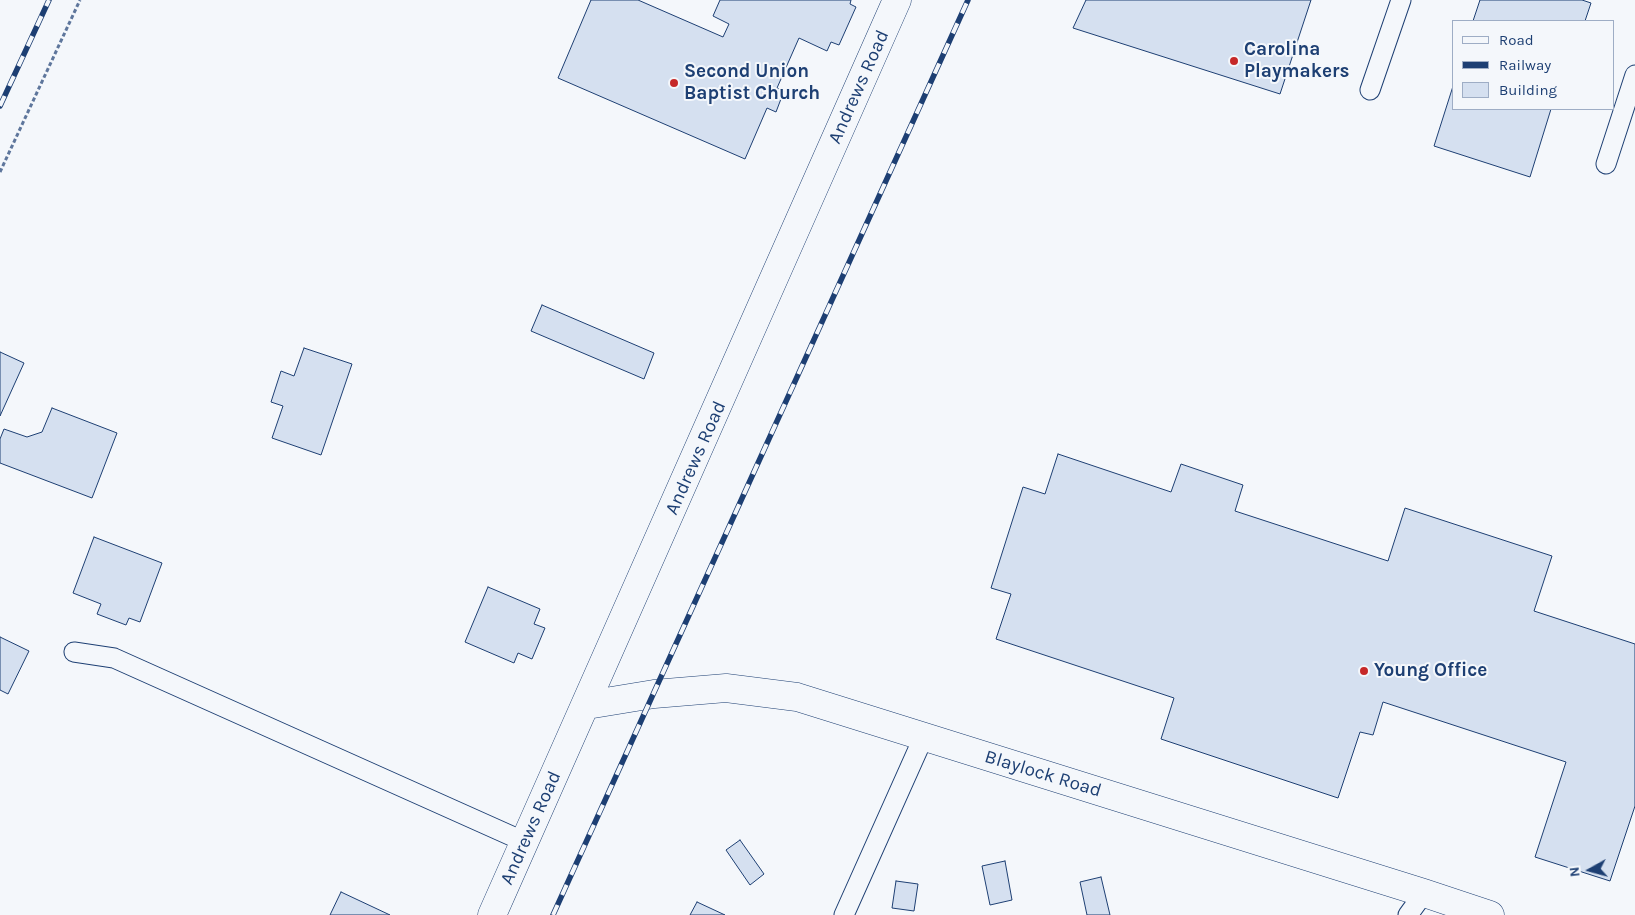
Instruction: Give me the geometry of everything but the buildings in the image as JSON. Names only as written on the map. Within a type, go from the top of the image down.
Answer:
[{"type":"street","name":"Andrews Road","points":[[492,915],[897,0]]},
{"type":"street","name":"Blaylock Road","points":[[586,705],[654,694],[726,688],[797,697],[1424,892],[1490,915]]},
{"type":"lane","points":[[1370,90],[1401,0]]},
{"type":"lane","points":[[1606,164],[1635,75]]},
{"type":"lane","points":[[74,652],[114,658],[525,842]]},
{"type":"lane","points":[[844,915],[924,736]]},
{"type":"lane","points":[[1408,915],[1424,892]]},
{"type":"path","points":[[0,172],[80,0]]},
{"type":"railway","points":[[0,106],[49,0]]},
{"type":"railway","points":[[553,915],[968,0]]},
{"type":"place","name":"Carolina Playmakers","points":[[1234,61]]},
{"type":"place","name":"Second Union Baptist Church","points":[[674,83]]},
{"type":"place","name":"Young Office","points":[[1364,671]]}]
